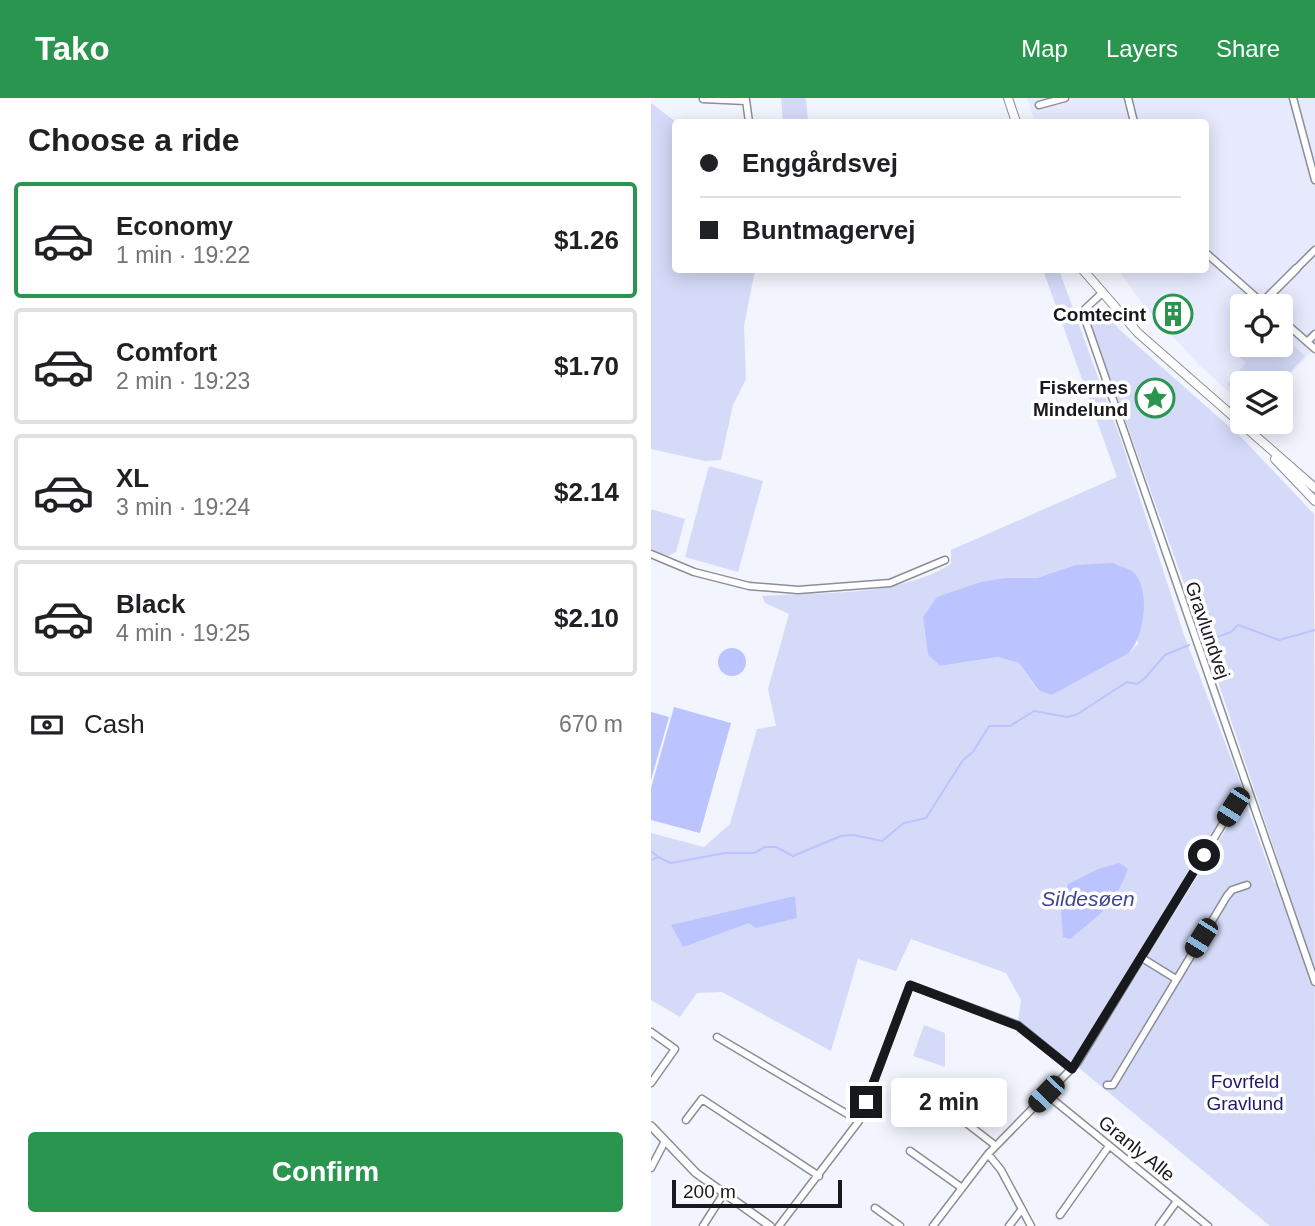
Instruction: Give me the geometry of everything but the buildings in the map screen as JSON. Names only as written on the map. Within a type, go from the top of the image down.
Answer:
[{"type":"main road","points":[[1007,98],[1015,119]]},
{"type":"main road","points":[[1085,273],[1138,333],[1315,488]]},
{"type":"main road","points":[[1258,439],[1315,501]]},
{"type":"street","points":[[1039,105],[1065,98]]},
{"type":"street","points":[[1128,98],[1133,119]]},
{"type":"street","points":[[1293,98],[1315,180]]},
{"type":"street","points":[[703,99],[746,99],[748,119]]},
{"type":"street","points":[[1273,294],[1315,250]]},
{"type":"street","points":[[1209,256],[1253,294]]},
{"type":"street","name":"Gravlundvej","points":[[1101,294],[1085,309],[1084,316],[1315,982]]},
{"type":"street","points":[[1293,330],[1315,349]]},
{"type":"street","points":[[1307,342],[1315,334]]},
{"type":"street","points":[[651,554],[694,572],[750,586],[798,590],[890,583],[945,560]]},
{"type":"street","points":[[933,1226],[988,1154],[1078,1062],[1233,807],[1248,794]]},
{"type":"street","points":[[1107,1085],[1113,1085],[1227,896],[1233,890],[1247,885]]},
{"type":"street","points":[[1142,958],[1176,979]]},
{"type":"street","points":[[779,1226],[859,1121],[910,985],[1018,1026],[1072,1069]]},
{"type":"street","points":[[651,1032],[675,1049],[651,1083]]},
{"type":"street","points":[[716,1037],[859,1121]]},
{"type":"street","points":[[953,1112],[975,1089]]},
{"type":"street","name":"Granly Alle","points":[[1046,1094],[1208,1226]]},
{"type":"street","points":[[923,1098],[953,1112],[996,1146]]},
{"type":"street","points":[[686,1120],[702,1099],[819,1176]]},
{"type":"street","points":[[651,1126],[664,1143],[724,1193],[770,1226]]},
{"type":"street","points":[[651,1168],[664,1143]]},
{"type":"street","points":[[1060,1215],[1109,1146]]},
{"type":"street","points":[[910,1151],[962,1188]]},
{"type":"street","points":[[988,1154],[1001,1170],[1031,1226]]},
{"type":"street","points":[[703,1226],[724,1193]]},
{"type":"street","points":[[1159,1226],[1177,1201]]},
{"type":"street","points":[[875,1208],[900,1226]]},
{"type":"street","points":[[1009,1226],[1021,1209]]},
{"type":"shaded area","points":[[1027,98],[1315,98],[1315,348],[1293,371],[1230,371],[1230,393],[1201,367],[1144,306],[1120,273],[1209,273],[1209,119],[1034,119]]},
{"type":"green space","points":[[781,98],[806,98],[808,119],[783,119]]},
{"type":"green space","points":[[651,103],[672,119],[672,273],[754,273],[744,326],[746,379],[733,405],[721,460],[705,461],[651,449]]},
{"type":"green space","points":[[1044,273],[1060,273],[1121,440],[1184,635],[1243,790],[1227,808],[1074,1060],[1067,1062],[1018,1022],[1021,1000],[1006,973],[911,939],[896,971],[858,959],[831,1051],[722,992],[697,993],[680,1017],[651,1000],[651,833],[704,847],[730,824],[757,729],[776,726],[768,689],[789,614],[765,603],[762,596],[884,588],[930,575],[951,564],[951,550],[1117,477]],"holes":[[[1075,565],[1139,643],[1129,653],[1052,695],[1038,691],[1019,663],[998,657],[940,666],[928,655],[923,617],[1005,578],[1037,578]]]},
{"type":"green space","name":"Fovrfeld Gravlund","points":[[1099,306],[1121,331],[1230,427],[1230,434],[1237,434],[1242,438],[1314,514],[1315,1226],[1270,1226],[1079,1068],[1241,805],[1246,804],[1275,884],[1281,869],[1201,631],[1089,319],[1090,311]]},
{"type":"green space","points":[[1293,346],[1305,356],[1291,371],[1239,371],[1246,363],[1239,357],[1293,357]]},
{"type":"green space","points":[[709,466],[763,481],[738,572],[685,557]]},
{"type":"green space","points":[[651,509],[685,519],[676,552],[668,556],[651,549]]},
{"type":"green space","points":[[924,1025],[945,1033],[945,1067],[913,1056]]},
{"type":"water","points":[[1113,563],[1134,573],[1143,590],[1139,636],[1129,653],[1052,695],[1039,691],[1019,663],[998,657],[940,666],[928,655],[923,617],[937,597],[981,582],[1005,578],[1037,578],[1075,565]]},
{"type":"water","points":[[732,648],[742,652],[746,662],[742,672],[732,676],[722,672],[718,662],[722,652]]},
{"type":"water","points":[[674,707],[731,723],[700,833],[651,820],[651,788]]},
{"type":"water","points":[[651,712],[669,717],[651,780]]},
{"type":"water","name":"Sildesøen","points":[[1119,863],[1128,869],[1111,902],[1070,939],[1063,937],[1061,909],[1068,884],[1098,869]]},
{"type":"water","points":[[795,896],[797,918],[756,928],[749,923],[683,947],[671,925]]},
{"type":"waterway","points":[[1206,641],[1231,632],[1238,625],[1279,640],[1315,630]]},
{"type":"waterway","points":[[651,860],[658,857],[671,863],[725,853],[754,853],[765,847],[776,847],[793,856],[841,836],[854,835],[882,841],[904,823],[926,818],[963,760],[973,752],[989,726],[1010,726],[1034,711],[1067,717],[1076,715],[1127,682],[1137,684],[1165,655],[1189,645]]},
{"type":"waterway","points":[[651,851],[658,857]]},
{"type":"place","name":"Comtecint","points":[[1173,314]]},
{"type":"place","name":"Fiskernes Mindelund","points":[[1155,398]]},
{"type":"route","points":[[866,1102],[910,985],[1018,1026],[1072,1069],[1204,855]]}]
